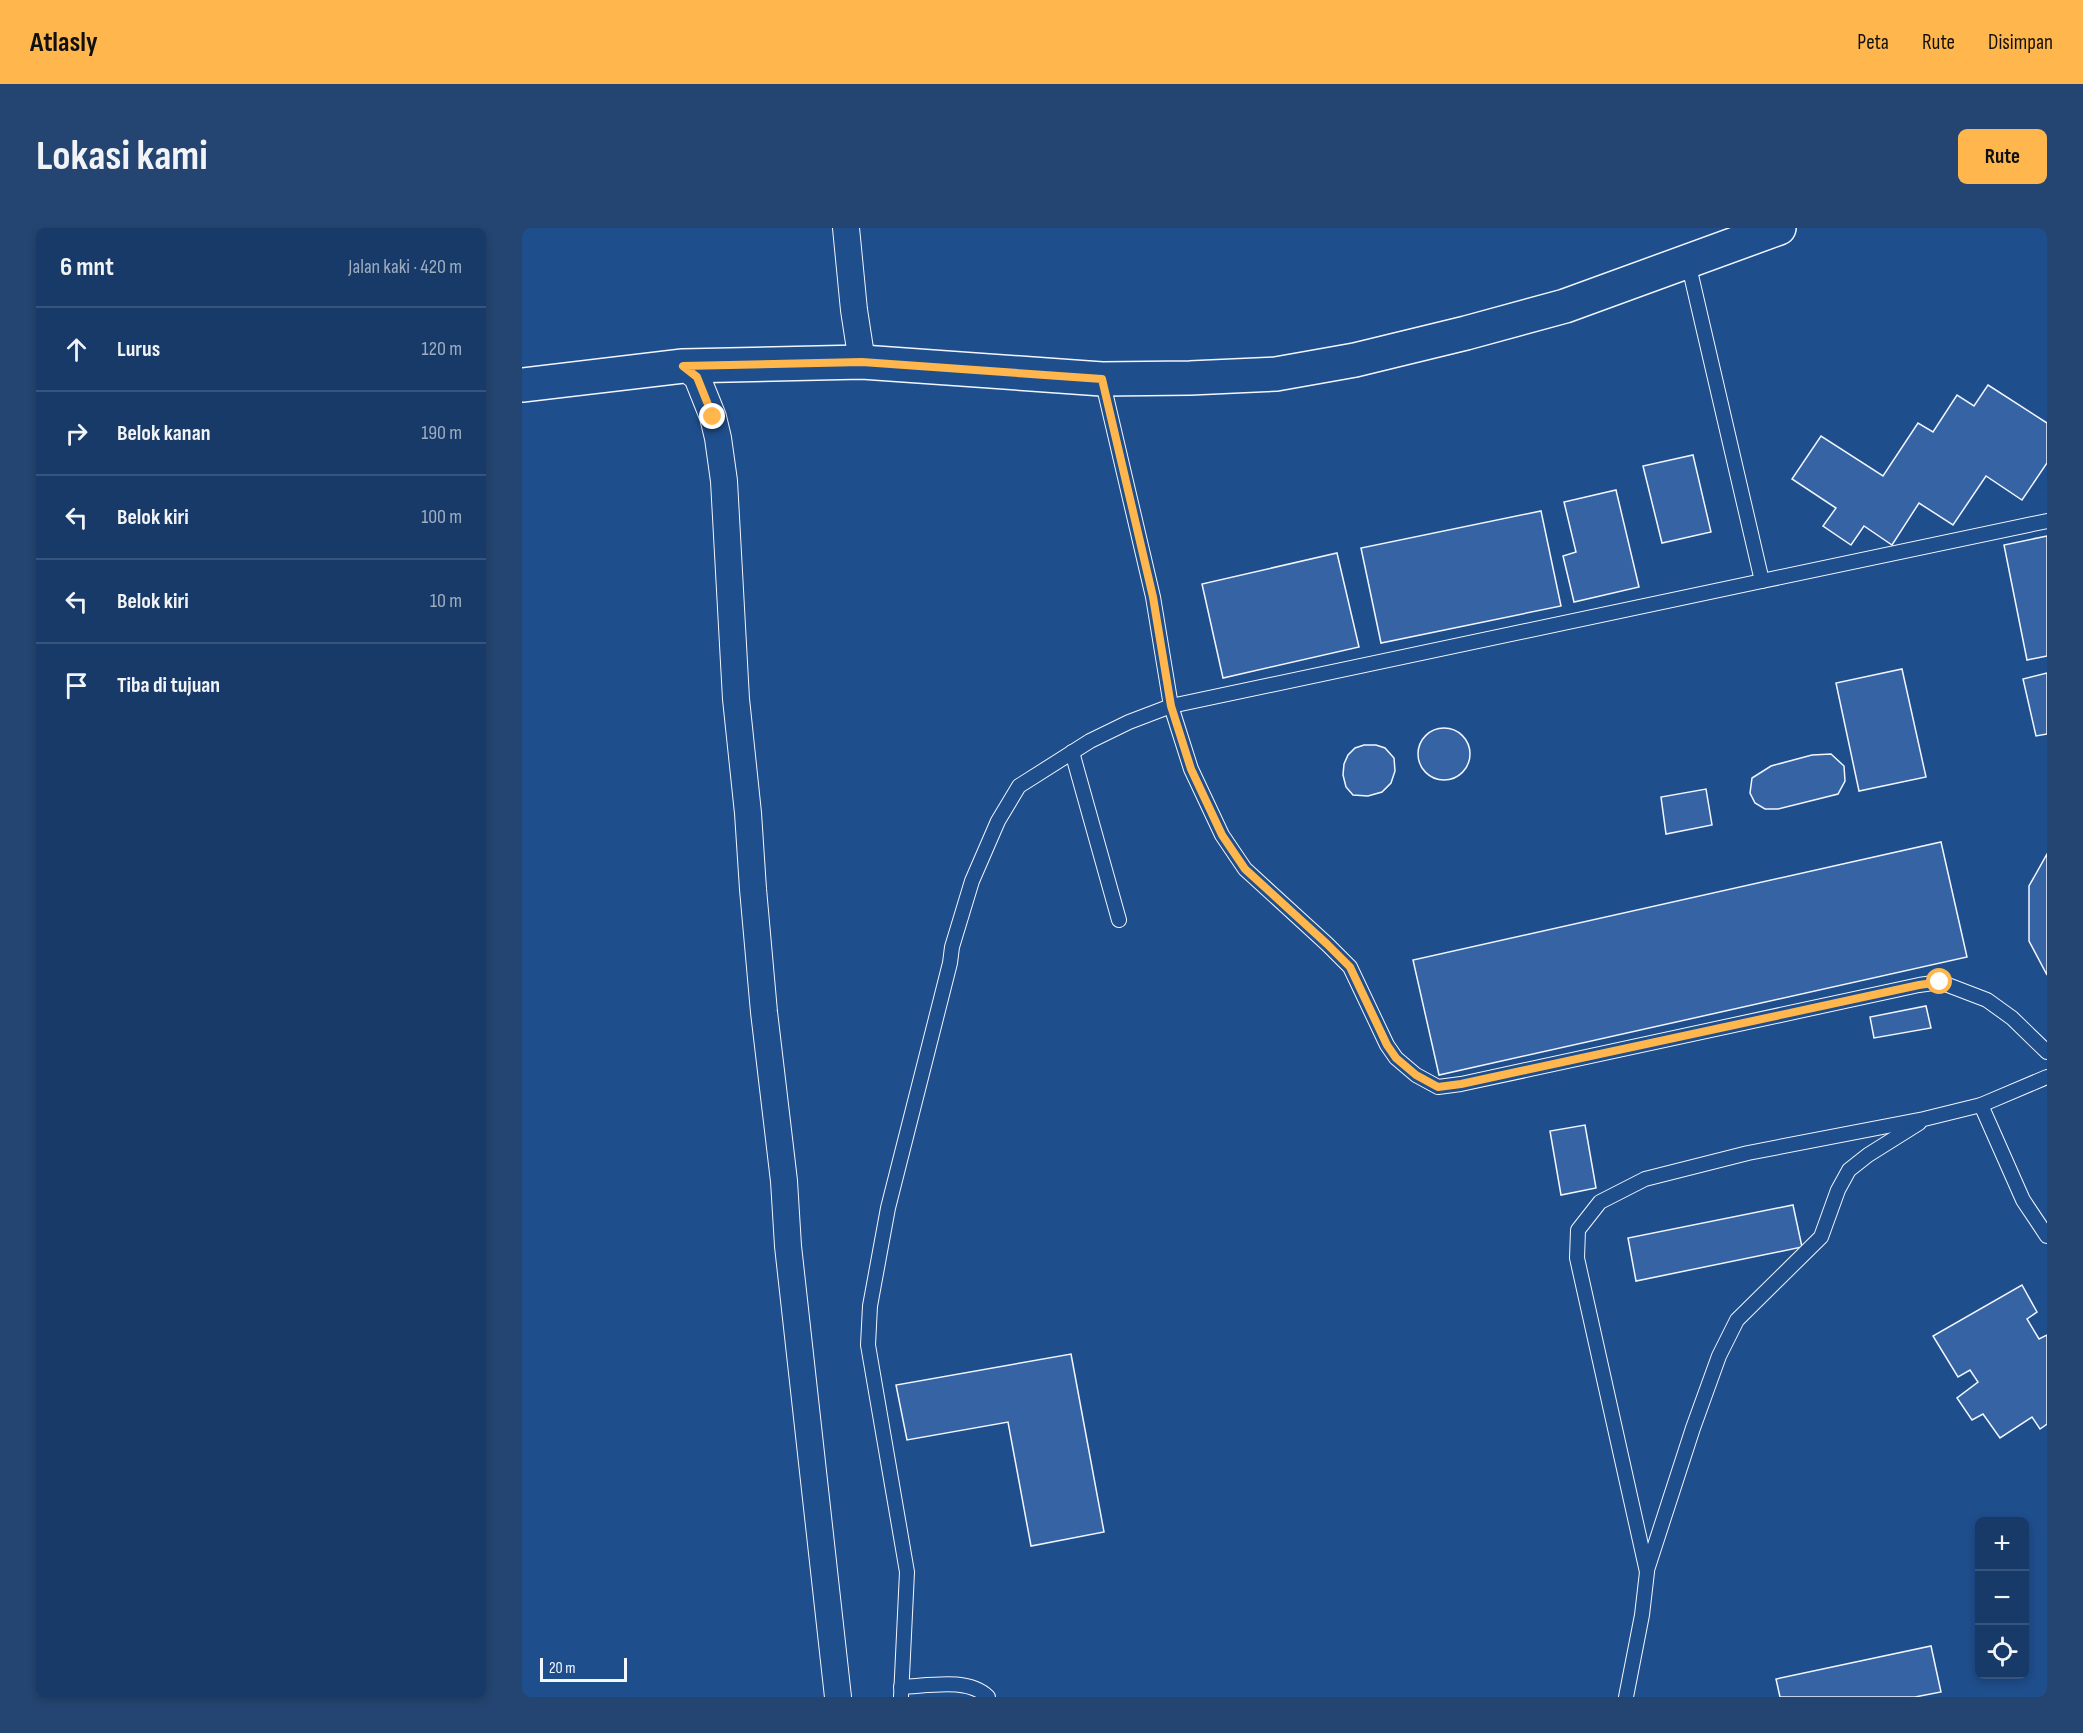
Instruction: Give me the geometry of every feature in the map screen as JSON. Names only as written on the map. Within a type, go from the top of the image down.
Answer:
[{"type":"street","points":[[846,228],[862,362]]},
{"type":"street","points":[[522,385],[683,366],[862,362],[1102,379],[1276,374],[1355,360],[1565,306],[1779,228]]},
{"type":"street","points":[[683,366],[697,377],[713,417],[722,470],[736,699],[748,813],[753,890],[784,1181],[788,1246],[838,1697]]},
{"type":"lane","points":[[1688,262],[1762,581]]},
{"type":"lane","points":[[1102,379],[1153,597],[1171,706],[1191,769],[1230,849],[1245,869],[1350,967],[1387,1045],[1396,1058],[1416,1075],[1438,1087],[1461,1084],[1940,982],[1987,1000],[2012,1018],[2047,1053]]},
{"type":"lane","points":[[988,1697],[980,1689],[954,1684],[901,1692],[907,1572],[868,1345],[870,1306],[888,1208],[952,947],[972,881],[998,821],[1019,786],[1072,752],[1130,722],[1171,706],[2047,521]]},
{"type":"lane","points":[[1072,752],[1119,920]]},
{"type":"lane","points":[[1647,1572],[1577,1258],[1578,1230],[1600,1202],[1645,1179],[1748,1152],[1924,1119],[1981,1105],[2047,1077]]},
{"type":"lane","points":[[1981,1105],[2023,1200],[2047,1236]]},
{"type":"lane","points":[[1626,1697],[1642,1615],[1647,1572],[1696,1418],[1719,1356],[1737,1320],[1821,1237],[1838,1190],[1849,1170],[1924,1119]]},
{"type":"building","points":[[1988,385],[2047,423],[2047,463],[2022,500],[1986,476],[1953,525],[1919,503],[1892,545],[1864,526],[1851,545],[1823,526],[1836,508],[1792,479],[1821,436],[1883,476],[1918,423],[1933,432],[1957,395],[1974,406]]},
{"type":"building","points":[[1693,455],[1711,532],[1662,543],[1643,466]]},
{"type":"building","points":[[1616,490],[1639,587],[1574,602],[1563,556],[1576,552],[1564,502]]},
{"type":"building","points":[[1541,511],[1561,606],[1381,643],[1361,548]]},
{"type":"building","points":[[2047,536],[2047,656],[2027,660],[2004,545]]},
{"type":"building","points":[[1337,553],[1359,647],[1223,678],[1202,584]]},
{"type":"building","points":[[1902,669],[1926,777],[1859,791],[1836,683]]},
{"type":"building","points":[[2047,673],[2047,734],[2036,736],[2023,679]]},
{"type":"building","points":[[1439,728],[1449,728],[1459,732],[1466,739],[1470,754],[1466,769],[1459,776],[1449,780],[1439,780],[1429,776],[1422,769],[1418,759],[1418,749],[1422,739],[1429,732]]},
{"type":"building","points":[[1364,745],[1385,748],[1394,758],[1395,771],[1391,783],[1382,792],[1368,796],[1353,795],[1346,787],[1343,775],[1344,764],[1348,755],[1355,748]]},
{"type":"building","points":[[1831,754],[1844,766],[1845,781],[1838,794],[1778,809],[1765,809],[1755,803],[1750,793],[1752,778],[1771,766],[1812,755]]},
{"type":"building","points":[[1706,789],[1712,825],[1666,834],[1661,797]]},
{"type":"building","points":[[1941,842],[1967,957],[1439,1075],[1413,960]]},
{"type":"building","points":[[2047,854],[2047,975],[2029,941],[2029,886]]},
{"type":"building","points":[[1926,1006],[1931,1028],[1874,1038],[1870,1017]]},
{"type":"building","points":[[1585,1125],[1596,1188],[1561,1195],[1550,1131]]},
{"type":"building","points":[[1793,1205],[1802,1247],[1636,1281],[1628,1238]]},
{"type":"building","points":[[2022,1285],[2037,1312],[2027,1319],[2039,1339],[2047,1335],[2047,1424],[2040,1429],[2032,1417],[2000,1438],[1983,1414],[1972,1420],[1957,1398],[1978,1382],[1970,1370],[1958,1377],[1933,1336]]},
{"type":"building","points":[[1071,1354],[1104,1532],[1031,1546],[1008,1422],[907,1440],[896,1385]]},
{"type":"building","points":[[1931,1646],[1941,1692],[1915,1697],[1780,1697],[1776,1679]]},
{"type":"route","points":[[713,417],[697,377],[683,366],[862,362],[1102,379],[1153,597],[1171,706],[1191,769],[1222,835],[1245,869],[1350,967],[1387,1045],[1396,1058],[1416,1075],[1438,1087],[1940,982]]}]
